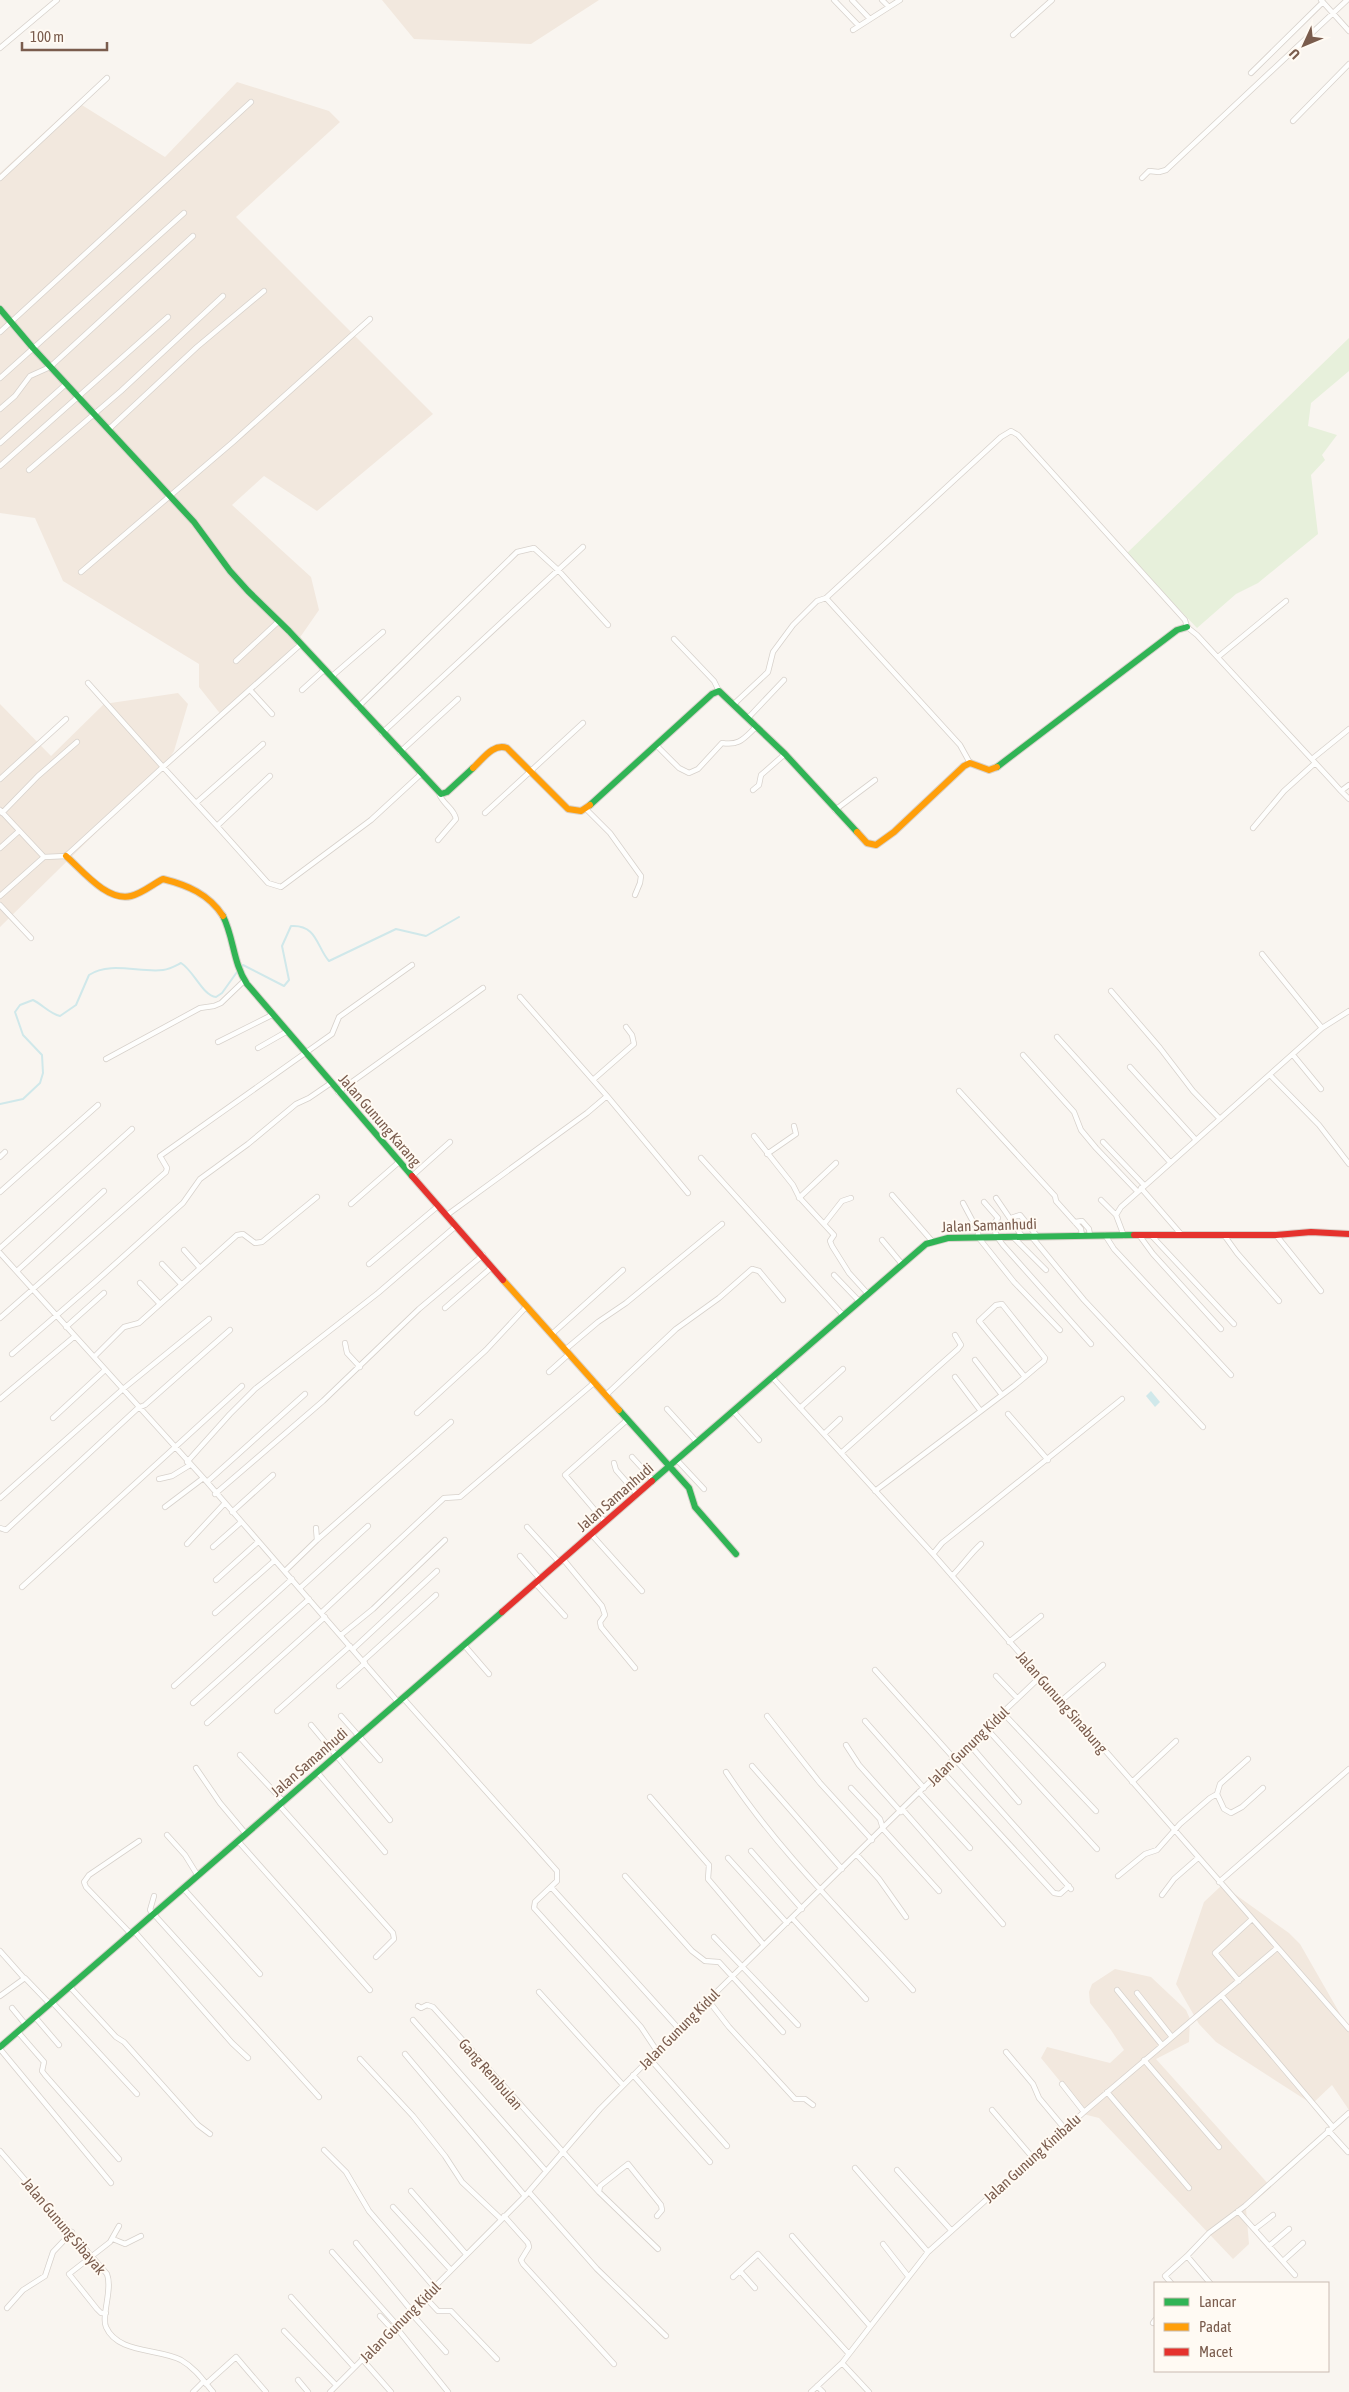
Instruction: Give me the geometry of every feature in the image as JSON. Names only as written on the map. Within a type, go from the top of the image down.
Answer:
[{"type":"street","points":[[0,48],[57,0]]},
{"type":"street","points":[[834,0],[859,26]]},
{"type":"street","points":[[852,0],[870,19]]},
{"type":"street","points":[[882,0],[889,7]]},
{"type":"street","points":[[852,30],[900,0]]},
{"type":"street","points":[[1013,35],[1052,0]]},
{"type":"street","points":[[1142,178],[1148,171],[1159,172],[1166,170],[1332,12],[1347,0]]},
{"type":"street","points":[[1251,73],[1322,1],[1349,31]]},
{"type":"street","points":[[1293,121],[1349,64]]},
{"type":"street","points":[[0,178],[107,78]]},
{"type":"street","points":[[0,332],[251,102]]},
{"type":"street","points":[[0,378],[184,213]]},
{"type":"street","points":[[0,409],[15,396],[30,376],[50,366],[193,236]]},
{"type":"street","points":[[109,429],[197,347],[264,291]]},
{"type":"street","points":[[29,470],[94,414],[222,296]]},
{"type":"street","points":[[0,309],[33,348],[203,532],[230,571],[301,644],[439,793],[442,800],[456,817],[438,840]]},
{"type":"street","points":[[0,466],[80,397],[115,362],[168,317]]},
{"type":"street","points":[[81,572],[171,497],[370,318]]},
{"type":"street","points":[[0,443],[66,384]]},
{"type":"street","points":[[734,704],[768,672],[773,652],[793,625],[817,601],[826,598],[1002,437],[1011,431],[1018,435],[1185,620],[1187,627],[1218,657],[1349,799]]},
{"type":"street","points":[[358,707],[517,552],[530,547],[534,548],[558,570],[608,625]]},
{"type":"street","points":[[382,733],[583,547]]},
{"type":"street","points":[[826,598],[960,745],[970,763],[989,770],[1000,766],[1177,630],[1187,627]]},
{"type":"street","points":[[1218,657],[1286,601]]},
{"type":"street","points":[[236,661],[278,621]]},
{"type":"street","points":[[331,677],[384,632]]},
{"type":"street","points":[[674,639],[714,681],[719,691],[785,754],[867,843],[876,845],[894,832],[964,766],[970,763]]},
{"type":"street","points":[[0,896],[44,857],[66,856],[301,644]]},
{"type":"street","points":[[302,690],[324,670]]},
{"type":"street","points":[[748,718],[784,680]]},
{"type":"street","points":[[88,683],[268,883],[282,887],[371,820],[421,774]]},
{"type":"street","points":[[251,691],[272,714]]},
{"type":"street","points":[[439,793],[447,792],[498,746],[507,748],[568,809],[577,811],[586,809],[712,694],[719,691]]},
{"type":"street","points":[[400,752],[458,699]]},
{"type":"street","points":[[0,779],[66,718]]},
{"type":"street","points":[[485,813],[583,723]]},
{"type":"street","points":[[657,746],[679,768],[690,773],[698,769],[722,743],[733,745],[738,743],[757,726]]},
{"type":"street","points":[[1252,828],[1313,761],[1349,729]]},
{"type":"street","points":[[44,857],[1,811],[77,742]]},
{"type":"street","points":[[196,803],[263,744]]},
{"type":"street","points":[[753,790],[759,784],[761,775],[785,754]]},
{"type":"street","points":[[217,826],[270,776]]},
{"type":"street","points":[[835,810],[875,780]]},
{"type":"street","points":[[1342,791],[1349,785]]},
{"type":"street","points":[[586,809],[610,833],[640,876],[640,883],[635,895]]},
{"type":"street","points":[[0,848],[19,831]]},
{"type":"street","name":"Jalan Gunung Karang","points":[[66,856],[106,890],[119,897],[132,896],[163,880],[183,884],[200,892],[212,901],[226,920],[236,964],[240,973],[272,1015],[399,1162],[483,1255],[526,1307],[689,1488],[695,1507],[736,1554]]},
{"type":"street","points":[[0,905],[31,938]]},
{"type":"street","points":[[1262,954],[1322,1028]]},
{"type":"street","points":[[0,1318],[166,1172],[167,1168],[160,1156],[332,1034],[338,1018],[412,966]]},
{"type":"street","points":[[106,1059],[200,1008],[221,1003],[245,980]]},
{"type":"street","points":[[338,1092],[483,988]]},
{"type":"street","points":[[1111,991],[1160,1048],[1193,1091],[1220,1119]]},
{"type":"street","points":[[520,997],[594,1079],[688,1193]]},
{"type":"street","points":[[1116,1215],[1141,1188],[1292,1054],[1322,1028],[1349,1011]]},
{"type":"street","points":[[218,1042],[272,1015]]},
{"type":"street","points":[[594,1079],[634,1044],[632,1035],[626,1028]]},
{"type":"street","points":[[258,1048],[286,1032]]},
{"type":"street","points":[[1057,1037],[1170,1162]]},
{"type":"street","points":[[1292,1054],[1321,1089]]},
{"type":"street","points":[[1023,1055],[1074,1112],[1080,1128],[1092,1144],[1141,1188]]},
{"type":"street","points":[[1130,1067],[1196,1140]]},
{"type":"street","points":[[1270,1075],[1319,1125],[1349,1164]]},
{"type":"street","points":[[12,1354],[183,1203],[200,1179],[248,1144],[296,1104],[309,1098],[331,1083]]},
{"type":"street","points":[[960,1091],[1055,1196],[1056,1201],[1081,1229],[1082,1235]]},
{"type":"street","points":[[448,1215],[587,1113],[607,1096]]},
{"type":"street","points":[[0,1192],[98,1105]]},
{"type":"street","points":[[767,1154],[796,1134],[794,1126]]},
{"type":"street","points":[[0,1248],[132,1129]]},
{"type":"street","points":[[754,1136],[793,1185],[800,1198],[834,1235],[830,1242],[832,1246],[849,1273],[868,1294]]},
{"type":"street","points":[[412,1176],[450,1142]]},
{"type":"street","points":[[1103,1142],[1180,1233]]},
{"type":"street","points":[[0,1157],[6,1152]]},
{"type":"street","points":[[701,1158],[843,1315]]},
{"type":"street","points":[[351,1204],[399,1162]]},
{"type":"street","points":[[800,1198],[836,1163]]},
{"type":"street","points":[[17,1271],[104,1190]]},
{"type":"street","points":[[892,1195],[932,1241]]},
{"type":"street","points":[[94,1357],[124,1327],[139,1323],[237,1235],[243,1234],[255,1242],[262,1242],[317,1197]]},
{"type":"street","points":[[824,1224],[842,1201],[851,1198]]},
{"type":"street","points":[[996,1198],[1022,1236]]},
{"type":"street","points":[[1101,1200],[1116,1215],[1124,1236]]},
{"type":"street","points":[[984,1202],[998,1218],[993,1224],[997,1237],[1021,1268],[1091,1344]]},
{"type":"street","points":[[963,1203],[978,1231],[978,1238],[1014,1282],[1060,1330]]},
{"type":"street","points":[[370,1264],[438,1206]]},
{"type":"street","points":[[1011,1218],[1020,1216],[1084,1300],[1203,1427]]},
{"type":"street","points":[[1075,1222],[1082,1221],[1089,1229],[1090,1235]]},
{"type":"street","points":[[549,1372],[598,1322],[626,1303],[722,1224]]},
{"type":"street","points":[[159,1480],[172,1476],[188,1464],[230,1414],[256,1389],[378,1293],[456,1226]]},
{"type":"street","name":"Jalan Samanhudi","points":[[0,2048],[859,1301],[932,1241],[948,1238],[1124,1236],[1180,1233],[1276,1235],[1311,1232],[1349,1234]]},
{"type":"street","points":[[1224,1234],[1237,1253],[1279,1301]]},
{"type":"street","points":[[1105,1235],[1114,1250],[1231,1375]]},
{"type":"street","points":[[1139,1235],[1153,1254],[1221,1329]]},
{"type":"street","points":[[1151,1235],[1234,1324]]},
{"type":"street","points":[[1276,1235],[1321,1291]]},
{"type":"street","points":[[1014,1237],[1046,1270]]},
{"type":"street","points":[[882,1240],[902,1264]]},
{"type":"street","points":[[184,1250],[200,1268]]},
{"type":"street","points":[[0,1253],[2,1259],[17,1271],[138,1408],[176,1448],[188,1464],[207,1482],[240,1523],[285,1571],[351,1648],[557,1871],[557,1881],[533,1906],[641,2027],[657,2051]]},
{"type":"street","points":[[215,1494],[360,1366],[419,1309],[483,1255]]},
{"type":"street","points":[[162,1264],[181,1284]]},
{"type":"street","points":[[445,1308],[492,1267]]},
{"type":"street","points":[[606,1395],[676,1329],[719,1298],[752,1269],[759,1272],[784,1300]]},
{"type":"street","points":[[552,1334],[623,1270]]},
{"type":"street","points":[[834,1275],[859,1301]]},
{"type":"street","points":[[140,1284],[160,1304]]},
{"type":"street","points":[[66,1327],[104,1293]]},
{"type":"street","points":[[875,1491],[1002,1395],[1024,1377],[1045,1358],[1002,1304],[996,1305],[982,1316],[980,1321],[1024,1377]]},
{"type":"street","points":[[417,1413],[486,1350],[526,1307]]},
{"type":"street","points":[[0,1498],[123,1389],[208,1319]]},
{"type":"street","points":[[0,1528],[6,1530],[138,1408],[145,1405],[230,1330]]},
{"type":"street","points":[[841,1453],[958,1349],[961,1345],[960,1341],[954,1335]]},
{"type":"street","points":[[0,1399],[75,1336]]},
{"type":"street","points":[[345,1342],[347,1353],[360,1366]]},
{"type":"street","points":[[975,1360],[1002,1395]]},
{"type":"street","points":[[800,1408],[843,1369]]},
{"type":"street","points":[[54,1418],[105,1370]]},
{"type":"street","name":"Jalan Gunung Sinabung","points":[[772,1377],[933,1554],[1174,1831],[1349,2028]]},
{"type":"street","points":[[954,1377],[980,1410]]},
{"type":"street","points":[[208,1723],[444,1498],[460,1497],[595,1382]]},
{"type":"street","points":[[22,1587],[242,1386]]},
{"type":"street","points":[[207,1482],[305,1394]]},
{"type":"street","points":[[933,1554],[942,1543],[1122,1399]]},
{"type":"street","points":[[667,1409],[697,1442]]},
{"type":"street","points":[[733,1411],[759,1440]]},
{"type":"street","points":[[1008,1414],[1048,1460]]},
{"type":"street","points":[[824,1434],[840,1419]]},
{"type":"street","points":[[605,1522],[565,1476],[627,1420]]},
{"type":"street","points":[[285,1571],[317,1540],[451,1422]]},
{"type":"street","points":[[632,1457],[653,1480]]},
{"type":"street","points":[[677,1460],[704,1489]]},
{"type":"street","points":[[614,1463],[616,1470],[637,1494]]},
{"type":"street","points":[[232,1512],[273,1476]]},
{"type":"street","points":[[165,1507],[202,1479]]},
{"type":"street","points":[[187,1544],[224,1504]]},
{"type":"street","points":[[212,1547],[240,1523]]},
{"type":"street","points":[[300,1588],[368,1526]]},
{"type":"street","points":[[527,1527],[561,1560],[602,1606],[605,1615],[600,1626],[635,1668]]},
{"type":"street","points":[[316,1528],[317,1540]]},
{"type":"street","points":[[591,1534],[642,1591]]},
{"type":"street","points":[[341,1635],[373,1609],[445,1540]]},
{"type":"street","points":[[216,1580],[258,1542]]},
{"type":"street","points":[[952,1576],[962,1566],[966,1558],[982,1544]]},
{"type":"street","points":[[520,1556],[565,1616]]},
{"type":"street","points":[[215,1613],[274,1561]]},
{"type":"street","points":[[276,1711],[351,1648],[437,1570]]},
{"type":"street","points":[[174,1686],[292,1579]]},
{"type":"street","points":[[339,1686],[436,1595]]},
{"type":"street","points":[[193,1703],[309,1599]]},
{"type":"street","points":[[1009,1642],[1041,1616]]},
{"type":"street","points":[[464,1645],[489,1674]]},
{"type":"street","points":[[1061,1700],[1103,1665]]},
{"type":"street","points":[[875,1670],[1070,1888],[1060,1894],[1054,1893],[942,1771]]},
{"type":"street","points":[[996,1676],[1017,1698]]},
{"type":"street","name":"Jalan Gunung Kidul","points":[[330,2392],[527,2194],[623,2085],[732,1975],[1040,1677]]},
{"type":"street","points":[[1003,1713],[1096,1811]]},
{"type":"street","points":[[341,1716],[380,1760]]},
{"type":"street","points":[[767,1716],[820,1783],[872,1840]]},
{"type":"street","points":[[865,1721],[924,1788]]},
{"type":"street","points":[[311,1725],[390,1820]]},
{"type":"street","points":[[987,1729],[1097,1849]]},
{"type":"street","points":[[1132,1782],[1176,1740]]},
{"type":"street","points":[[846,1745],[860,1765],[1003,1924]]},
{"type":"street","points":[[970,1745],[1019,1802]]},
{"type":"street","points":[[240,1755],[393,1934],[394,1939],[376,1957]]},
{"type":"street","points":[[1248,1759],[1220,1784],[1217,1794],[1224,1809],[1231,1813],[1242,1807],[1263,1788]]},
{"type":"street","points":[[752,1766],[842,1869]]},
{"type":"street","points":[[196,1768],[220,1803],[246,1834]]},
{"type":"street","points":[[1219,1882],[1349,1769]]},
{"type":"street","points":[[317,1772],[385,1852]]},
{"type":"street","points":[[726,1772],[743,1797],[820,1890],[913,1990]]},
{"type":"street","points":[[850,1788],[880,1819],[883,1829],[939,1891]]},
{"type":"street","points":[[919,1792],[970,1848]]},
{"type":"street","points":[[1118,1876],[1145,1854],[1157,1850],[1174,1831],[1210,1798],[1217,1794]]},
{"type":"street","points":[[650,1797],[709,1865],[708,1879],[764,1944]]},
{"type":"street","points":[[167,1835],[184,1854],[198,1876]]},
{"type":"street","points":[[139,1841],[89,1875],[84,1882],[86,1887],[132,1932],[232,2043],[248,2058]]},
{"type":"street","points":[[238,1841],[370,1990]]},
{"type":"street","points":[[751,1851],[802,1909]]},
{"type":"street","points":[[857,1855],[880,1879],[906,1917]]},
{"type":"street","points":[[728,1858],[787,1922]]},
{"type":"street","points":[[1162,1895],[1174,1879],[1198,1858]]},
{"type":"street","points":[[625,1876],[692,1951],[705,1961],[719,1962],[783,2032]]},
{"type":"street","points":[[552,1887],[679,2029]]},
{"type":"street","points":[[183,1888],[260,1974]]},
{"type":"street","points":[[154,1896],[149,1908],[320,2097]]},
{"type":"street","points":[[792,1918],[866,1999]]},
{"type":"street","points":[[1239,1981],[1215,1953],[1252,1919]]},
{"type":"street","points":[[714,1937],[798,2025]]},
{"type":"street","name":"Jalan Gunung Kinibalu","points":[[811,2392],[842,2363],[908,2276],[928,2252],[951,2230],[1144,2060],[1278,1948]]},
{"type":"street","points":[[0,1952],[137,2094]]},
{"type":"street","points":[[0,1996],[24,1978]]},
{"type":"street","points":[[70,1987],[116,2037],[124,2042],[198,2125],[210,2134]]},
{"type":"street","points":[[1117,1990],[1162,2045]]},
{"type":"street","points":[[538,1992],[623,2085]]},
{"type":"street","points":[[1137,1993],[1172,2037]]},
{"type":"street","points":[[1222,1996],[1348,2152]]},
{"type":"street","points":[[708,2000],[729,2027],[795,2099],[804,2099],[813,2105]]},
{"type":"street","name":"Gang Rembulan","points":[[418,2006],[422,2008],[427,2005],[433,2007],[599,2192],[658,2249]]},
{"type":"street","points":[[12,2008],[26,2025]]},
{"type":"street","points":[[35,2017],[59,2045]]},
{"type":"street","points":[[413,2020],[546,2171]]},
{"type":"street","points":[[18,2032],[44,2062],[42,2071],[49,2080],[120,2159]]},
{"type":"street","points":[[0,2048],[112,2183]]},
{"type":"street","points":[[1006,2052],[1033,2084],[1039,2098],[1065,2129]]},
{"type":"street","points":[[405,2054],[527,2194],[597,2270],[666,2336]]},
{"type":"street","points":[[360,2059],[413,2116],[445,2156],[462,2182],[528,2243],[530,2247],[521,2260],[523,2264],[614,2364]]},
{"type":"street","points":[[650,2059],[727,2146]]},
{"type":"street","points":[[1144,2060],[1219,2148]]},
{"type":"street","points":[[633,2075],[710,2162]]},
{"type":"street","points":[[1062,2084],[1084,2112]]},
{"type":"street","points":[[1107,2092],[1188,2188]]},
{"type":"street","points":[[992,2110],[1033,2158]]},
{"type":"street","points":[[1171,2282],[1166,2276],[1209,2233],[1238,2211],[1349,2112]]},
{"type":"street","name":"Jalan Gunung Sibayak","points":[[0,2150],[92,2255],[109,2278],[104,2320],[107,2330],[124,2344],[177,2358],[191,2366],[213,2392]]},
{"type":"street","points":[[324,2150],[346,2172],[369,2211],[434,2287]]},
{"type":"street","points":[[599,2192],[600,2186],[628,2164],[661,2205],[662,2210],[657,2216]]},
{"type":"street","points":[[855,2168],[928,2252]]},
{"type":"street","points":[[897,2170],[951,2230]]},
{"type":"street","points":[[411,2191],[466,2254]]},
{"type":"street","points":[[393,2207],[451,2270]]},
{"type":"street","points":[[1238,2211],[1295,2274]]},
{"type":"street","points":[[1254,2230],[1273,2215]]},
{"type":"street","points":[[106,2313],[101,2313],[97,2309],[69,2276],[113,2239],[119,2226]]},
{"type":"street","points":[[1269,2246],[1289,2229]]},
{"type":"street","points":[[7,2308],[24,2290],[45,2276],[53,2252],[72,2232]]},
{"type":"street","points":[[113,2239],[129,2243],[141,2236]]},
{"type":"street","points":[[792,2236],[870,2326]]},
{"type":"street","points":[[356,2243],[446,2352]]},
{"type":"street","points":[[1283,2261],[1303,2243]]},
{"type":"street","points":[[882,2244],[908,2276]]},
{"type":"street","points":[[332,2252],[448,2392]]},
{"type":"street","points":[[733,2277],[758,2254],[849,2354]]},
{"type":"street","points":[[1187,2256],[1209,2282]]},
{"type":"street","points":[[740,2271],[755,2288]]},
{"type":"street","points":[[424,2296],[438,2311],[451,2311],[497,2359]]},
{"type":"street","points":[[291,2298],[354,2367]]},
{"type":"street","points":[[380,2316],[394,2327]]},
{"type":"street","points":[[284,2331],[336,2385]]},
{"type":"street","points":[[193,2392],[236,2357],[266,2392]]},
{"type":"street","points":[[362,2359],[391,2392]]},
{"type":"street","points":[[842,2363],[869,2392]]},
{"type":"street","points":[[298,2380],[308,2392]]},
{"type":"street","points":[[817,2386],[823,2392]]},
{"type":"shaded area","points":[[382,0],[599,0],[531,44],[414,39]]},
{"type":"shaded area","points":[[237,82],[329,111],[340,122],[236,217],[433,414],[317,511],[264,476],[232,505],[311,577],[319,610],[294,646],[222,716],[199,687],[199,664],[63,581],[35,518],[0,513],[0,173],[77,102],[165,157]]},
{"type":"shaded area","points":[[178,693],[188,704],[174,751],[165,765],[0,927],[0,704],[51,756],[104,704]]},
{"type":"shaded area","points":[[1222,1885],[1289,1933],[1300,1944],[1347,2026],[1349,2025],[1349,2110],[1332,2085],[1312,2104],[1216,2042],[1199,2024],[1176,1984],[1204,1902]]},
{"type":"shaded area","points":[[1115,1969],[1151,1977],[1186,2010],[1190,2019],[1189,2042],[1156,2059],[1271,2187],[1246,2209],[1249,2244],[1233,2259],[1099,2118],[1083,2114],[1041,2058],[1047,2047],[1110,2063],[1124,2050],[1090,2003],[1089,1992],[1092,1984]]},
{"type":"green space","points":[[1349,338],[1349,371],[1311,403],[1308,426],[1337,435],[1322,455],[1325,460],[1311,475],[1318,534],[1258,583],[1236,594],[1197,628],[1126,554]]},
{"type":"water","points":[[1151,1391],[1160,1402],[1155,1407],[1146,1396]]},
{"type":"waterway","points":[[240,968],[243,965],[284,986],[289,980],[282,946],[291,926],[300,926],[311,933],[329,961],[396,929],[426,936],[459,917]]},
{"type":"waterway","points":[[0,1104],[23,1099],[40,1083],[43,1073],[42,1055],[23,1035],[15,1012],[20,1005],[33,1000],[60,1016],[76,1005],[89,975],[106,969],[154,971],[170,968],[181,963],[211,996],[216,997],[222,993],[237,972]]},
{"type":"traffic: fast","points":[[0,309],[33,348],[194,522],[230,571],[248,591],[289,631],[441,794],[447,792],[473,768]]},
{"type":"traffic: fast","points":[[997,767],[1177,630],[1187,627]]},
{"type":"traffic: fast","points":[[590,805],[712,694],[719,691],[785,754],[857,832]]},
{"type":"traffic: fast","points":[[223,916],[239,968],[247,984],[412,1176]]},
{"type":"traffic: fast","points":[[652,1481],[926,1244],[948,1238],[1134,1235]]},
{"type":"traffic: fast","points":[[619,1410],[689,1488],[695,1507],[736,1554]]},
{"type":"traffic: fast","points":[[0,2047],[502,1612]]},
{"type":"traffic: slow","points":[[473,768],[484,756],[493,750],[502,747],[507,748],[568,809],[581,811],[590,805]]},
{"type":"traffic: slow","points":[[857,832],[867,843],[876,845],[894,832],[964,766],[970,763],[989,770],[997,767]]},
{"type":"traffic: slow","points":[[66,856],[95,884],[113,894],[122,897],[135,895],[163,879],[181,884],[204,896],[223,916]]},
{"type":"traffic: slow","points":[[503,1280],[619,1410]]},
{"type":"traffic: jam","points":[[412,1176],[503,1280]]},
{"type":"traffic: jam","points":[[1134,1235],[1276,1235],[1311,1232],[1349,1234]]},
{"type":"traffic: jam","points":[[502,1612],[652,1481]]}]
